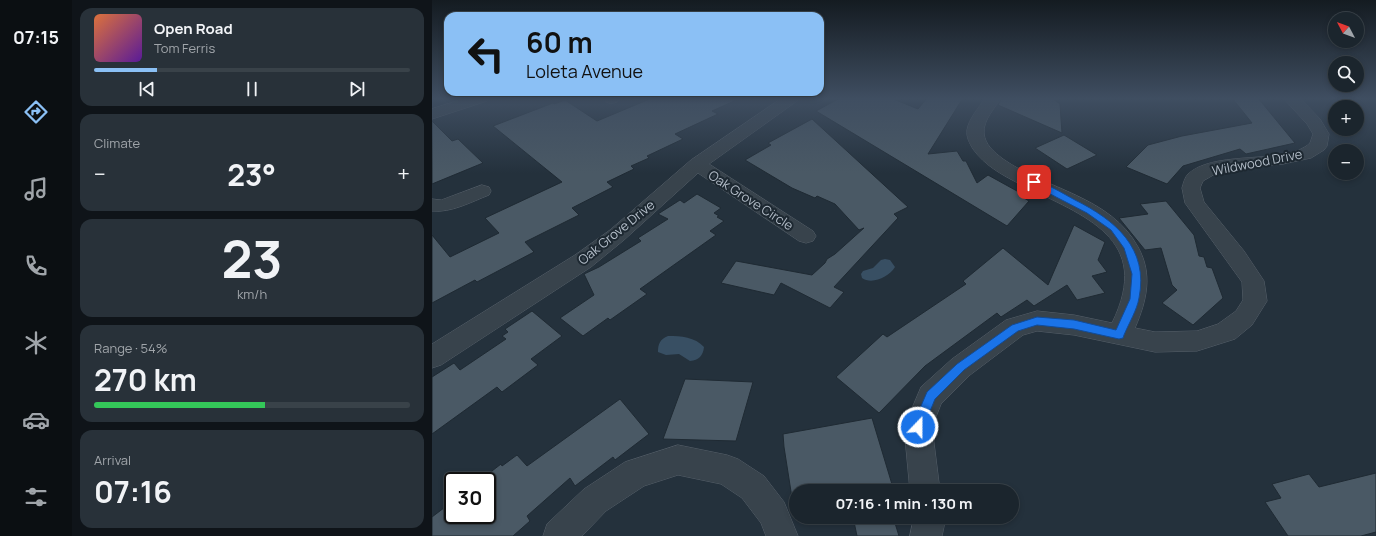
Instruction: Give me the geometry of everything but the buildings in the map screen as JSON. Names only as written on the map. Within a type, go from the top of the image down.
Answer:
[{"type":"street","name":"Oak Grove Drive","points":[[432,357],[583,260],[617,235],[697,164],[756,123]]},
{"type":"street","points":[[978,123],[976,127],[976,140],[987,156],[1006,168],[1090,211],[1114,228],[1129,248],[1136,274],[1135,299],[1119,335]]},
{"type":"street","name":"Wildwood Drive","points":[[925,484],[918,427],[931,396],[961,367],[1015,328],[1037,321],[1074,324],[1155,342],[1197,341],[1226,332],[1244,318],[1255,301],[1253,281],[1236,256],[1195,203],[1191,188],[1196,178],[1209,170],[1228,165],[1283,159],[1305,154],[1318,146],[1321,134],[1315,123]]},
{"type":"street","name":"Oak Grove Circle","points":[[697,164],[806,236]]},
{"type":"street","points":[[432,205],[442,206],[482,191]]},
{"type":"street","points":[[560,536],[595,500],[636,473],[678,460],[727,470],[753,487],[773,514],[782,536]]},
{"type":"street","points":[[926,536],[929,524]]},
{"type":"water","points":[[881,260],[890,260],[895,267],[889,274],[880,279],[871,281],[862,278],[861,274],[863,271],[873,268]]},
{"type":"water","points":[[668,336],[683,337],[696,341],[704,347],[702,355],[696,360],[690,361],[679,354],[666,355],[658,352],[660,342]]},
{"type":"route","points":[[918,427],[931,396],[961,367],[1015,328],[1037,321],[1074,324],[1119,335],[1135,299],[1136,274],[1129,248],[1114,228],[1090,211],[1034,182]]}]
